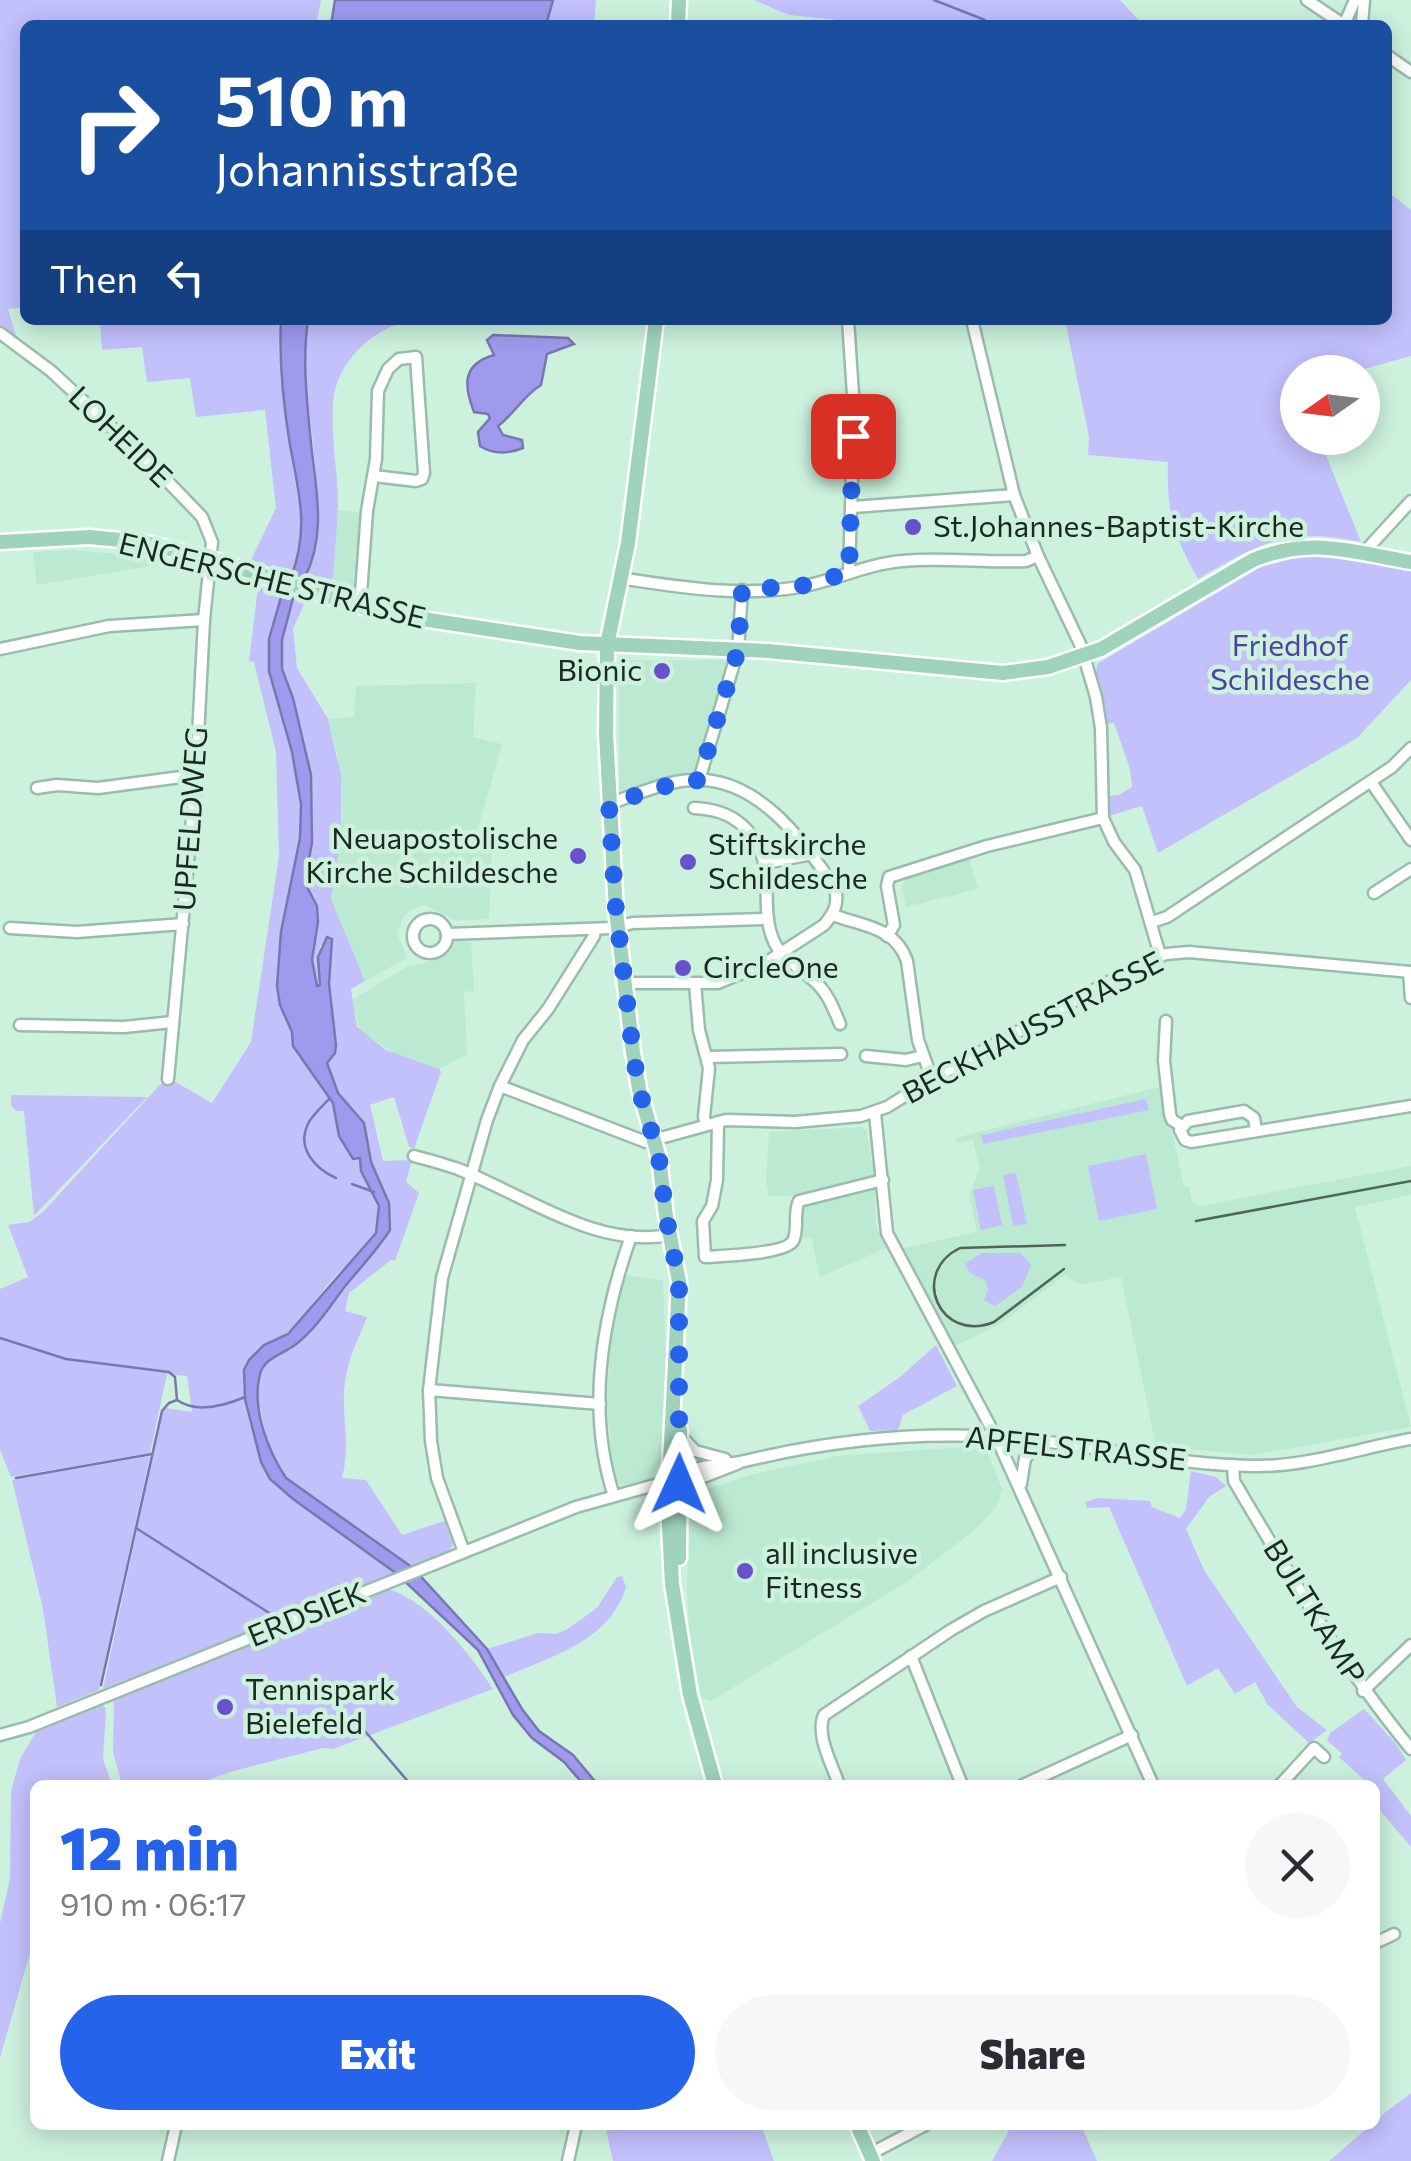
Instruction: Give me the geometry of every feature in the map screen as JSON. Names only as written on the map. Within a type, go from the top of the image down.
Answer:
[{"type":"main road","points":[[655,325],[633,506],[607,645],[609,804],[617,926],[635,1068],[654,1141],[679,1281],[678,1618],[709,1780]]},
{"type":"main road","name":"ENGERSCHE STRASSE","points":[[0,542],[89,537],[142,542],[211,559],[360,608],[607,645],[738,650],[1003,673],[1048,667],[1101,649],[1253,560],[1276,551],[1311,546],[1411,562]]},
{"type":"main road","points":[[676,1479],[680,1434],[678,1339]]},
{"type":"main road","points":[[860,2130],[871,2157]]},
{"type":"street","points":[[1307,0],[1337,20]]},
{"type":"street","points":[[848,325],[854,410],[849,572]]},
{"type":"street","points":[[973,325],[1014,495],[1084,656],[1101,728],[1103,818],[1134,870],[1160,956]]},
{"type":"street","name":"LOHEIDE","points":[[0,333],[65,384],[202,517],[212,542],[211,559]]},
{"type":"street","points":[[360,608],[366,511],[374,476],[378,391],[388,369],[399,359],[416,357],[422,479],[374,476]]},
{"type":"street","points":[[852,507],[1014,495]]},
{"type":"street","points":[[1367,554],[1368,548],[1411,502]]},
{"type":"street","points":[[619,578],[698,589],[742,590],[808,585],[873,564],[909,560],[1026,562],[1038,556]]},
{"type":"street","name":"UPFELDWEG","points":[[168,1080],[211,559]]},
{"type":"street","points":[[699,780],[738,650],[742,590]]},
{"type":"street","points":[[0,650],[109,626],[204,620]]},
{"type":"street","points":[[1152,922],[1166,917],[1371,782],[1411,748]]},
{"type":"street","points":[[37,788],[98,788],[196,775]]},
{"type":"street","points":[[609,804],[675,783],[699,780],[755,799],[798,834],[835,888],[837,904],[824,925],[781,953],[718,983],[626,984]]},
{"type":"street","points":[[1371,782],[1411,840]]},
{"type":"street","points":[[694,808],[718,811],[736,820],[753,837],[766,863],[768,919],[781,953],[828,996],[840,1024]]},
{"type":"street","points":[[887,936],[894,925],[886,886],[889,877],[987,846],[1103,818]]},
{"type":"street","points":[[766,863],[812,854]]},
{"type":"street","points":[[1374,893],[1411,869]]},
{"type":"street","points":[[833,915],[870,926],[900,946],[922,1056],[932,1078]]},
{"type":"street","points":[[447,934],[768,919]]},
{"type":"street","points":[[10,928],[77,932],[183,924]]},
{"type":"street","points":[[464,1552],[434,1465],[429,1390],[442,1278],[500,1086],[523,1040],[548,1009],[594,936],[595,928]]},
{"type":"street","name":"BECKHAUSSTRASSE","points":[[654,1141],[712,1123],[815,1121],[874,1112],[1160,956],[1189,952],[1410,972]]},
{"type":"street","points":[[1410,972],[1411,998]]},
{"type":"street","points":[[695,984],[699,1030],[708,1058],[717,1180],[712,1206],[703,1221],[705,1257],[788,1245],[794,1238],[799,1200],[883,1180]]},
{"type":"street","points":[[1166,1020],[1164,1062],[1170,1114],[1182,1126]]},
{"type":"street","points":[[20,1024],[124,1027],[172,1022]]},
{"type":"street","points":[[708,1058],[842,1054]]},
{"type":"street","points":[[866,1056],[906,1060],[922,1056]]},
{"type":"street","points":[[500,1086],[639,1141],[654,1141]]},
{"type":"street","points":[[1256,1131],[1254,1118],[1244,1112],[1188,1120],[1181,1135],[1191,1142],[1411,1106]]},
{"type":"street","points":[[874,1112],[888,1233],[996,1437],[1152,1780]]},
{"type":"street","points":[[414,1156],[472,1175],[566,1218],[631,1236],[670,1235]]},
{"type":"street","points":[[614,1496],[603,1448],[600,1404],[604,1340],[631,1236]]},
{"type":"street","points":[[429,1390],[600,1404]]},
{"type":"street","points":[[680,1434],[695,1452],[741,1462]]},
{"type":"street","name":"APFELSTRASSE","points":[[614,1496],[676,1479],[715,1463],[741,1462],[847,1442],[996,1437],[1233,1465],[1281,1464],[1411,1438]]},
{"type":"street","points":[[1023,1495],[1022,1464],[1043,1442]]},
{"type":"street","name":"BULTKAMP","points":[[1233,1465],[1234,1481],[1364,1691],[1411,1749]]},
{"type":"street","name":"ERDSIEK","points":[[0,1736],[576,1507],[614,1496]]},
{"type":"street","points":[[837,1780],[822,1735],[820,1724],[824,1716],[984,1612],[1061,1578]]},
{"type":"street","points":[[1364,1691],[1411,1646]]},
{"type":"street","points":[[911,1656],[960,1780]]},
{"type":"street","points":[[1034,1780],[1132,1736]]},
{"type":"street","points":[[1285,1780],[1314,1748],[1324,1757]]},
{"type":"street","points":[[1380,1940],[1394,1934]]},
{"type":"street","points":[[168,2161],[175,2130]]},
{"type":"street","points":[[568,2161],[575,2130]]},
{"type":"street","points":[[871,2157],[917,2130]]},
{"type":"shaded area","points":[[335,0],[553,0],[547,20],[332,20]]},
{"type":"shaded area","points":[[281,325],[308,325],[306,382],[318,529],[304,579],[292,575],[300,541],[301,510]]},
{"type":"shaded area","points":[[493,335],[568,338],[574,344],[547,354],[541,385],[498,426],[503,435],[522,440],[523,448],[506,452],[480,446],[478,432],[490,418],[488,414],[474,412],[467,384],[476,364],[494,355],[487,340]]},
{"type":"shaded area","points":[[337,510],[364,513],[355,595],[332,588]]},
{"type":"shaded area","points":[[70,550],[156,557],[156,565],[37,585],[33,552]]},
{"type":"shaded area","points":[[282,594],[293,598],[282,640],[282,669],[311,775],[312,843],[306,874],[307,887],[317,906],[312,960],[317,986],[318,957],[327,937],[332,939],[329,984],[336,1045],[327,1063],[338,1093],[364,1123],[371,1162],[389,1203],[390,1230],[310,1332],[262,1369],[258,1401],[263,1429],[286,1478],[413,1568],[487,1649],[539,1731],[573,1755],[594,1780],[580,1780],[564,1762],[532,1738],[513,1715],[478,1650],[397,1574],[293,1499],[270,1479],[261,1462],[245,1399],[244,1370],[264,1345],[288,1334],[376,1233],[379,1206],[361,1171],[360,1158],[353,1159],[339,1136],[333,1103],[293,1046],[292,1032],[280,1005],[277,986],[281,932],[300,838],[301,804],[292,752],[269,671],[269,639]]},
{"type":"shaded area","points":[[627,660],[728,660],[698,775],[619,796],[619,671]]},
{"type":"shaded area","points":[[476,683],[473,737],[502,744],[473,846],[492,850],[489,919],[456,921],[425,905],[411,910],[397,933],[407,958],[365,981],[331,899],[341,837],[342,797],[338,757],[328,719],[354,717],[356,686]]},
{"type":"shaded area","points":[[969,859],[978,889],[906,907],[902,887],[905,879]]},
{"type":"shaded area","points":[[453,942],[471,942],[474,991],[464,992],[467,1054],[439,1069],[396,1054],[361,1032],[352,1000],[408,966],[432,961]]},
{"type":"shaded area","points":[[1162,1086],[1184,1187],[1189,1187],[1192,1202],[1199,1206],[1411,1166],[1411,1195],[1355,1207],[1411,1427],[1251,1455],[1156,1446],[1121,1277],[1080,1285],[1065,1275],[1000,1324],[955,1346],[904,1248],[977,1232],[969,1195],[980,1169],[973,1140],[957,1143],[955,1138]]},
{"type":"shaded area","points":[[862,1127],[867,1132],[874,1176],[876,1225],[886,1248],[820,1277],[811,1237],[797,1240],[799,1196],[769,1196],[769,1132]]},
{"type":"shaded area","points":[[623,1275],[663,1280],[666,1354],[661,1460],[650,1478],[627,1485],[620,1484],[613,1472],[607,1405],[610,1349]]},
{"type":"shaded area","points":[[963,1447],[987,1451],[1002,1489],[997,1506],[975,1530],[908,1581],[711,1701],[701,1698],[689,1629],[687,1588],[688,1528],[692,1502],[698,1492],[750,1475],[837,1456]]},
{"type":"green space","points":[[0,0],[321,0],[317,20],[20,20],[20,308],[8,309],[17,339],[0,326]]},
{"type":"green space","points":[[553,0],[596,0],[594,20],[547,20]]},
{"type":"green space","points":[[754,0],[1120,0],[1138,20],[840,20],[789,15]]},
{"type":"green space","name":"Friedhof Schildesche","points":[[1392,195],[1411,210],[1411,356],[1380,365],[1380,355],[1280,355],[1280,455],[1326,455],[1361,542],[1314,536],[1276,541],[1198,579],[1173,523],[1168,462],[1088,455],[1089,437],[1066,325],[1392,325]]},
{"type":"green space","points":[[100,325],[281,325],[284,398],[301,510],[300,540],[292,575],[251,560],[276,508],[265,410],[196,417],[190,378],[147,382],[142,347],[102,350]]},
{"type":"green space","points":[[308,325],[395,325],[374,336],[353,356],[334,395],[338,503],[332,588],[304,579],[314,552],[318,521],[306,351]]},
{"type":"green space","points":[[819,417],[841,417],[839,456],[818,457]]},
{"type":"green space","name":"Friedhof Schildesche","points":[[1319,556],[1411,570],[1411,680],[1357,738],[1158,853],[1142,806],[1108,816],[1107,796],[1119,795],[1132,787],[1114,723],[1107,724],[1097,664],[1259,568],[1298,557]]},
{"type":"green space","points":[[258,587],[282,594],[269,639],[269,671],[292,752],[301,804],[300,838],[281,932],[280,1005],[292,1032],[293,1046],[333,1103],[343,1145],[360,1157],[363,1176],[378,1203],[379,1219],[364,1248],[296,1323],[248,1361],[243,1386],[245,1403],[270,1479],[397,1574],[281,1619],[137,1527],[161,1414],[166,1408],[192,1412],[187,1376],[167,1374],[150,1453],[11,1477],[0,1450],[0,1289],[28,1277],[8,1225],[29,1222],[42,1213],[167,1077],[212,1103],[251,1042],[279,856],[276,752],[254,662],[249,661]]},
{"type":"green space","points":[[294,598],[305,602],[293,629],[297,668],[328,719],[341,775],[341,837],[331,899],[365,981],[351,989],[357,1027],[386,1050],[441,1072],[414,1149],[409,1147],[394,1097],[370,1105],[383,1161],[412,1160],[406,1182],[419,1193],[395,1261],[391,1260],[349,1293],[345,1311],[367,1317],[346,1376],[342,1478],[366,1480],[402,1535],[447,1520],[451,1549],[413,1568],[286,1478],[272,1457],[257,1396],[265,1363],[296,1345],[390,1230],[381,1183],[371,1163],[360,1118],[338,1093],[327,1062],[336,1045],[329,984],[332,939],[320,946],[321,986],[316,986],[312,960],[317,906],[307,887],[306,874],[312,842],[311,775],[282,669],[282,640]]},
{"type":"green space","points":[[11,1095],[147,1097],[34,1216],[24,1111],[16,1111],[11,1105]]},
{"type":"green space","points":[[1146,1099],[1149,1110],[983,1144],[981,1135]]},
{"type":"green space","points":[[1146,1154],[1157,1209],[1099,1221],[1088,1166]]},
{"type":"green space","points":[[1016,1173],[1027,1224],[1013,1226],[1003,1175]]},
{"type":"green space","points":[[994,1186],[1002,1225],[981,1230],[973,1190]]},
{"type":"green space","points":[[981,1253],[1020,1253],[1031,1265],[1022,1287],[995,1306],[984,1300],[986,1281],[970,1273],[965,1264]]},
{"type":"green space","points":[[936,1345],[957,1386],[903,1415],[898,1430],[870,1431],[858,1406],[900,1377]]},
{"type":"green space","points":[[150,1456],[99,1690],[57,1707],[43,1609],[12,1480]]},
{"type":"green space","points":[[1191,1471],[1216,1477],[1226,1486],[1209,1497],[1186,1529],[1204,1570],[1297,1707],[1327,1730],[1309,1743],[1268,1705],[1255,1682],[1235,1694],[1218,1668],[1187,1686],[1109,1507],[1087,1508],[1085,1502],[1098,1498],[1150,1501],[1152,1507],[1180,1518],[1186,1509]]},
{"type":"green space","points":[[137,1530],[260,1607],[276,1621],[103,1689]]},
{"type":"green space","points":[[622,1576],[626,1587],[618,1606],[593,1634],[560,1654],[505,1677],[487,1649],[538,1633],[566,1630],[597,1608],[617,1577]]},
{"type":"green space","points":[[388,1589],[433,1617],[473,1660],[493,1689],[333,1749],[323,1748],[208,1780],[121,1780],[113,1752],[114,1699]]},
{"type":"green space","points":[[101,1704],[106,1713],[103,1759],[110,1780],[30,1780],[30,1953],[0,2058],[0,1923],[10,1879],[11,1791],[20,1759],[37,1730]]},
{"type":"green space","points":[[1364,1709],[1396,1744],[1406,1760],[1383,1779],[1411,1816],[1411,1847],[1380,1810],[1380,1780],[1364,1780],[1339,1757],[1342,1753],[1327,1741],[1330,1733]]},
{"type":"green space","points":[[1411,2093],[1411,2161],[1329,2161],[1365,2130],[1380,2130],[1382,2115]]},
{"type":"green space","points":[[606,2130],[763,2130],[774,2161],[613,2161]]},
{"type":"green space","points":[[1009,2130],[1083,2130],[1097,2161],[992,2161]]},
{"type":"waterway","points":[[934,0],[985,20]]},
{"type":"waterway","points":[[330,1098],[310,1121],[304,1142],[315,1164],[336,1178]]},
{"type":"waterway","points":[[352,1184],[374,1192]]},
{"type":"waterway","points":[[0,1338],[66,1359],[169,1372],[175,1377],[177,1400],[193,1407],[220,1406],[245,1397]]},
{"type":"waterway","points":[[101,1685],[162,1411],[177,1400]]},
{"type":"waterway","points":[[16,1478],[152,1454]]},
{"type":"waterway","points":[[136,1528],[277,1618]]},
{"type":"waterway","points":[[364,1730],[407,1780]]},
{"type":"tram line","points":[[1196,1221],[1411,1181]]},
{"type":"tram line","points":[[1064,1269],[994,1322],[975,1326],[946,1315],[934,1288],[936,1273],[945,1259],[960,1248],[1065,1245]]},
{"type":"place","name":"St.Johannes-Baptist-Kirche","points":[[913,527]]},
{"type":"place","name":"Bionic","points":[[662,671]]},
{"type":"place","name":"Neuapostolische Kirche Schildesche","points":[[578,856]]},
{"type":"place","name":"Stiftskirche Schildesche","points":[[688,862]]},
{"type":"place","name":"CircleOne","points":[[683,968]]},
{"type":"place","name":"all inclusive Fitness","points":[[745,1571]]},
{"type":"place","name":"Tennispark Bielefeld","points":[[225,1707]]},
{"type":"route","points":[[679,1484],[679,1281],[659,1158],[633,1052],[616,910],[609,804],[675,783],[699,780],[738,650],[742,590],[787,589],[849,572],[853,436]]}]
